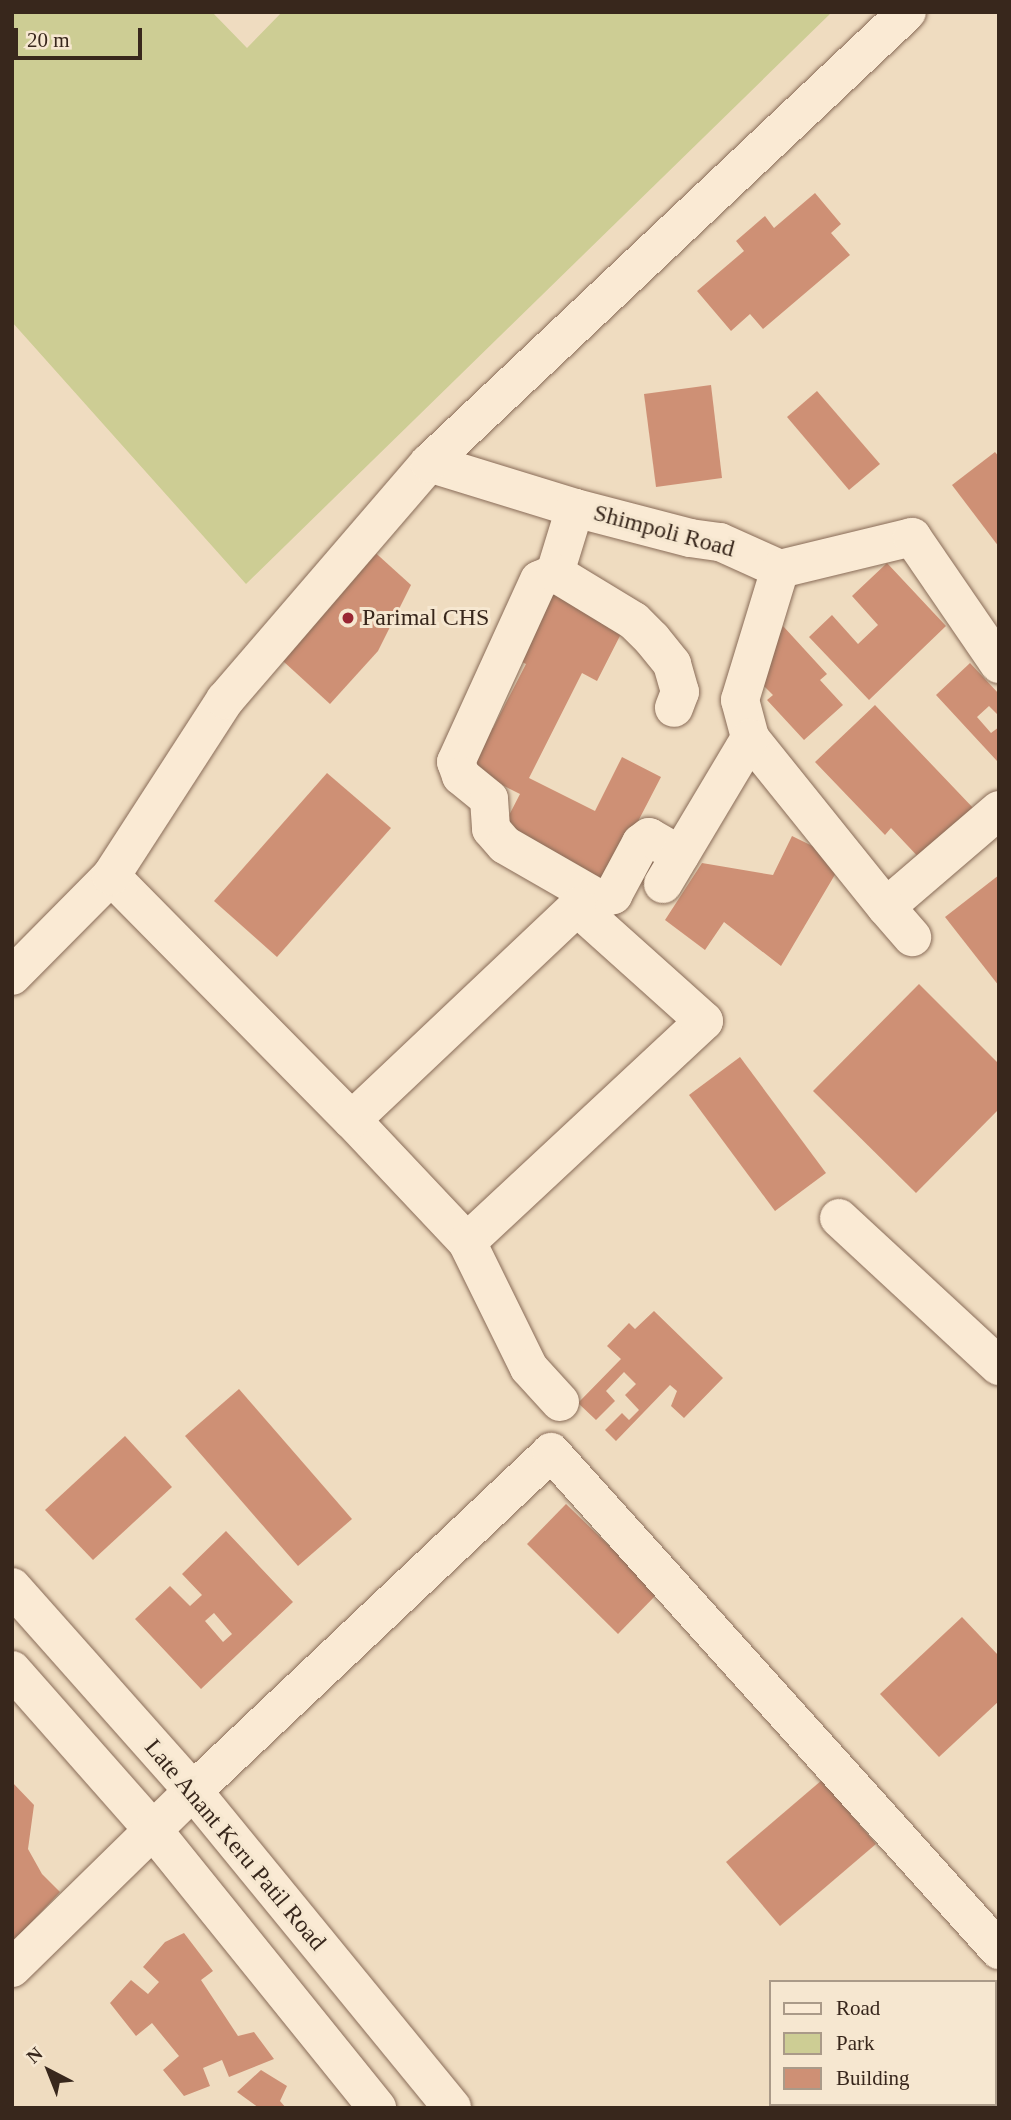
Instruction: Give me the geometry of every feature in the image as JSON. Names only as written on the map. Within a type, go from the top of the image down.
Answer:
[{"type":"street","points":[[12,976],[111,876],[225,700],[429,463],[907,12]]},
{"type":"street","name":"Shimpoli Road","points":[[429,463],[575,508],[690,538],[720,542],[780,569]]},
{"type":"street","points":[[575,508],[555,573],[539,580],[456,762],[461,776],[489,799],[491,829],[505,845],[599,899],[614,895],[641,843],[649,837],[671,870],[750,738]]},
{"type":"street","points":[[912,937],[750,738],[740,700],[780,569],[912,537],[999,664]]},
{"type":"street","points":[[555,573],[634,621],[652,639],[672,664],[680,692],[674,709]]},
{"type":"street","points":[[886,908],[999,810]]},
{"type":"street","points":[[111,876],[352,1120],[467,1242],[529,1367],[560,1402]]},
{"type":"street","points":[[352,1120],[577,907],[704,1021],[467,1242]]},
{"type":"street","points":[[839,1218],[999,1366]]},
{"type":"street","points":[[12,1968],[193,1791],[551,1452],[999,1950]]},
{"type":"street","name":"Late Anant Keru Patil Road","points":[[12,1587],[193,1791],[452,2108]]},
{"type":"street","points":[[12,1670],[153,1830],[377,2108]]},
{"type":"green space","points":[[12,12],[212,12],[247,48],[282,12],[832,12],[246,584],[12,322]]},
{"type":"building","points":[[815,193],[841,224],[831,233],[850,255],[763,329],[750,314],[731,331],[697,291],[744,251],[736,241],[765,216],[774,228]]},
{"type":"building","points":[[711,385],[722,478],[656,487],[644,394]]},
{"type":"building","points":[[817,391],[880,464],[849,490],[787,417]]},
{"type":"building","points":[[995,452],[999,457],[999,547],[952,485]]},
{"type":"building","name":"Parimal CHS","points":[[369,547],[411,585],[378,651],[330,704],[272,651]]},
{"type":"building","points":[[887,563],[946,626],[869,700],[809,637],[832,615],[858,644],[878,625],[852,596]]},
{"type":"building","points":[[544,586],[625,626],[597,681],[582,673],[529,778],[595,811],[622,757],[661,777],[603,889],[503,827],[520,794],[463,765],[485,724],[493,728],[526,664],[509,655]]},
{"type":"building","points":[[783,626],[827,674],[820,680],[843,705],[804,740],[767,700],[773,695],[761,683]]},
{"type":"building","points":[[970,663],[999,694],[999,716],[989,706],[977,717],[991,733],[999,727],[997,761],[936,695]]},
{"type":"building","points":[[875,705],[976,811],[923,862],[891,828],[885,835],[815,762]]},
{"type":"building","points":[[327,773],[391,828],[277,957],[214,901]]},
{"type":"building","points":[[792,836],[843,861],[781,966],[724,922],[705,950],[665,920],[702,863],[773,875]]},
{"type":"building","points":[[999,875],[999,986],[945,917]]},
{"type":"building","points":[[919,984],[999,1064],[999,1109],[916,1193],[813,1091]]},
{"type":"building","points":[[740,1057],[826,1173],[775,1211],[689,1095]]},
{"type":"building","points":[[654,1311],[723,1378],[684,1418],[671,1406],[677,1391],[670,1385],[616,1441],[605,1430],[622,1413],[629,1420],[639,1410],[625,1395],[636,1384],[624,1372],[606,1391],[615,1401],[596,1420],[578,1403],[621,1359],[607,1346],[629,1323],[635,1329]]},
{"type":"building","points":[[239,1389],[352,1519],[298,1566],[185,1436]]},
{"type":"building","points":[[125,1436],[172,1487],[93,1560],[45,1510]]},
{"type":"building","points":[[566,1504],[658,1593],[618,1634],[527,1544]]},
{"type":"building","points":[[226,1531],[293,1602],[201,1689],[135,1619],[170,1586],[190,1606],[202,1595],[182,1574]],"holes":[[[214,1613],[232,1634],[223,1642],[205,1621]]]},
{"type":"building","points":[[962,1617],[999,1656],[999,1701],[939,1757],[880,1694]]},
{"type":"building","points":[[822,1780],[876,1844],[780,1926],[726,1862]]},
{"type":"building","points":[[12,1782],[34,1805],[28,1849],[42,1874],[60,1892],[12,1943]]},
{"type":"building","points":[[184,1933],[213,1971],[201,1980],[238,2036],[254,2032],[274,2059],[229,2077],[222,2060],[203,2068],[210,2086],[184,2096],[163,2070],[179,2056],[152,2023],[136,2036],[110,2003],[131,1980],[148,1994],[159,1982],[143,1967],[165,1942]]},
{"type":"building","points":[[261,2070],[287,2086],[280,2101],[286,2108],[259,2108],[237,2092]]},
{"type":"place","name":"Parimal CHS","points":[[348,618]]}]
